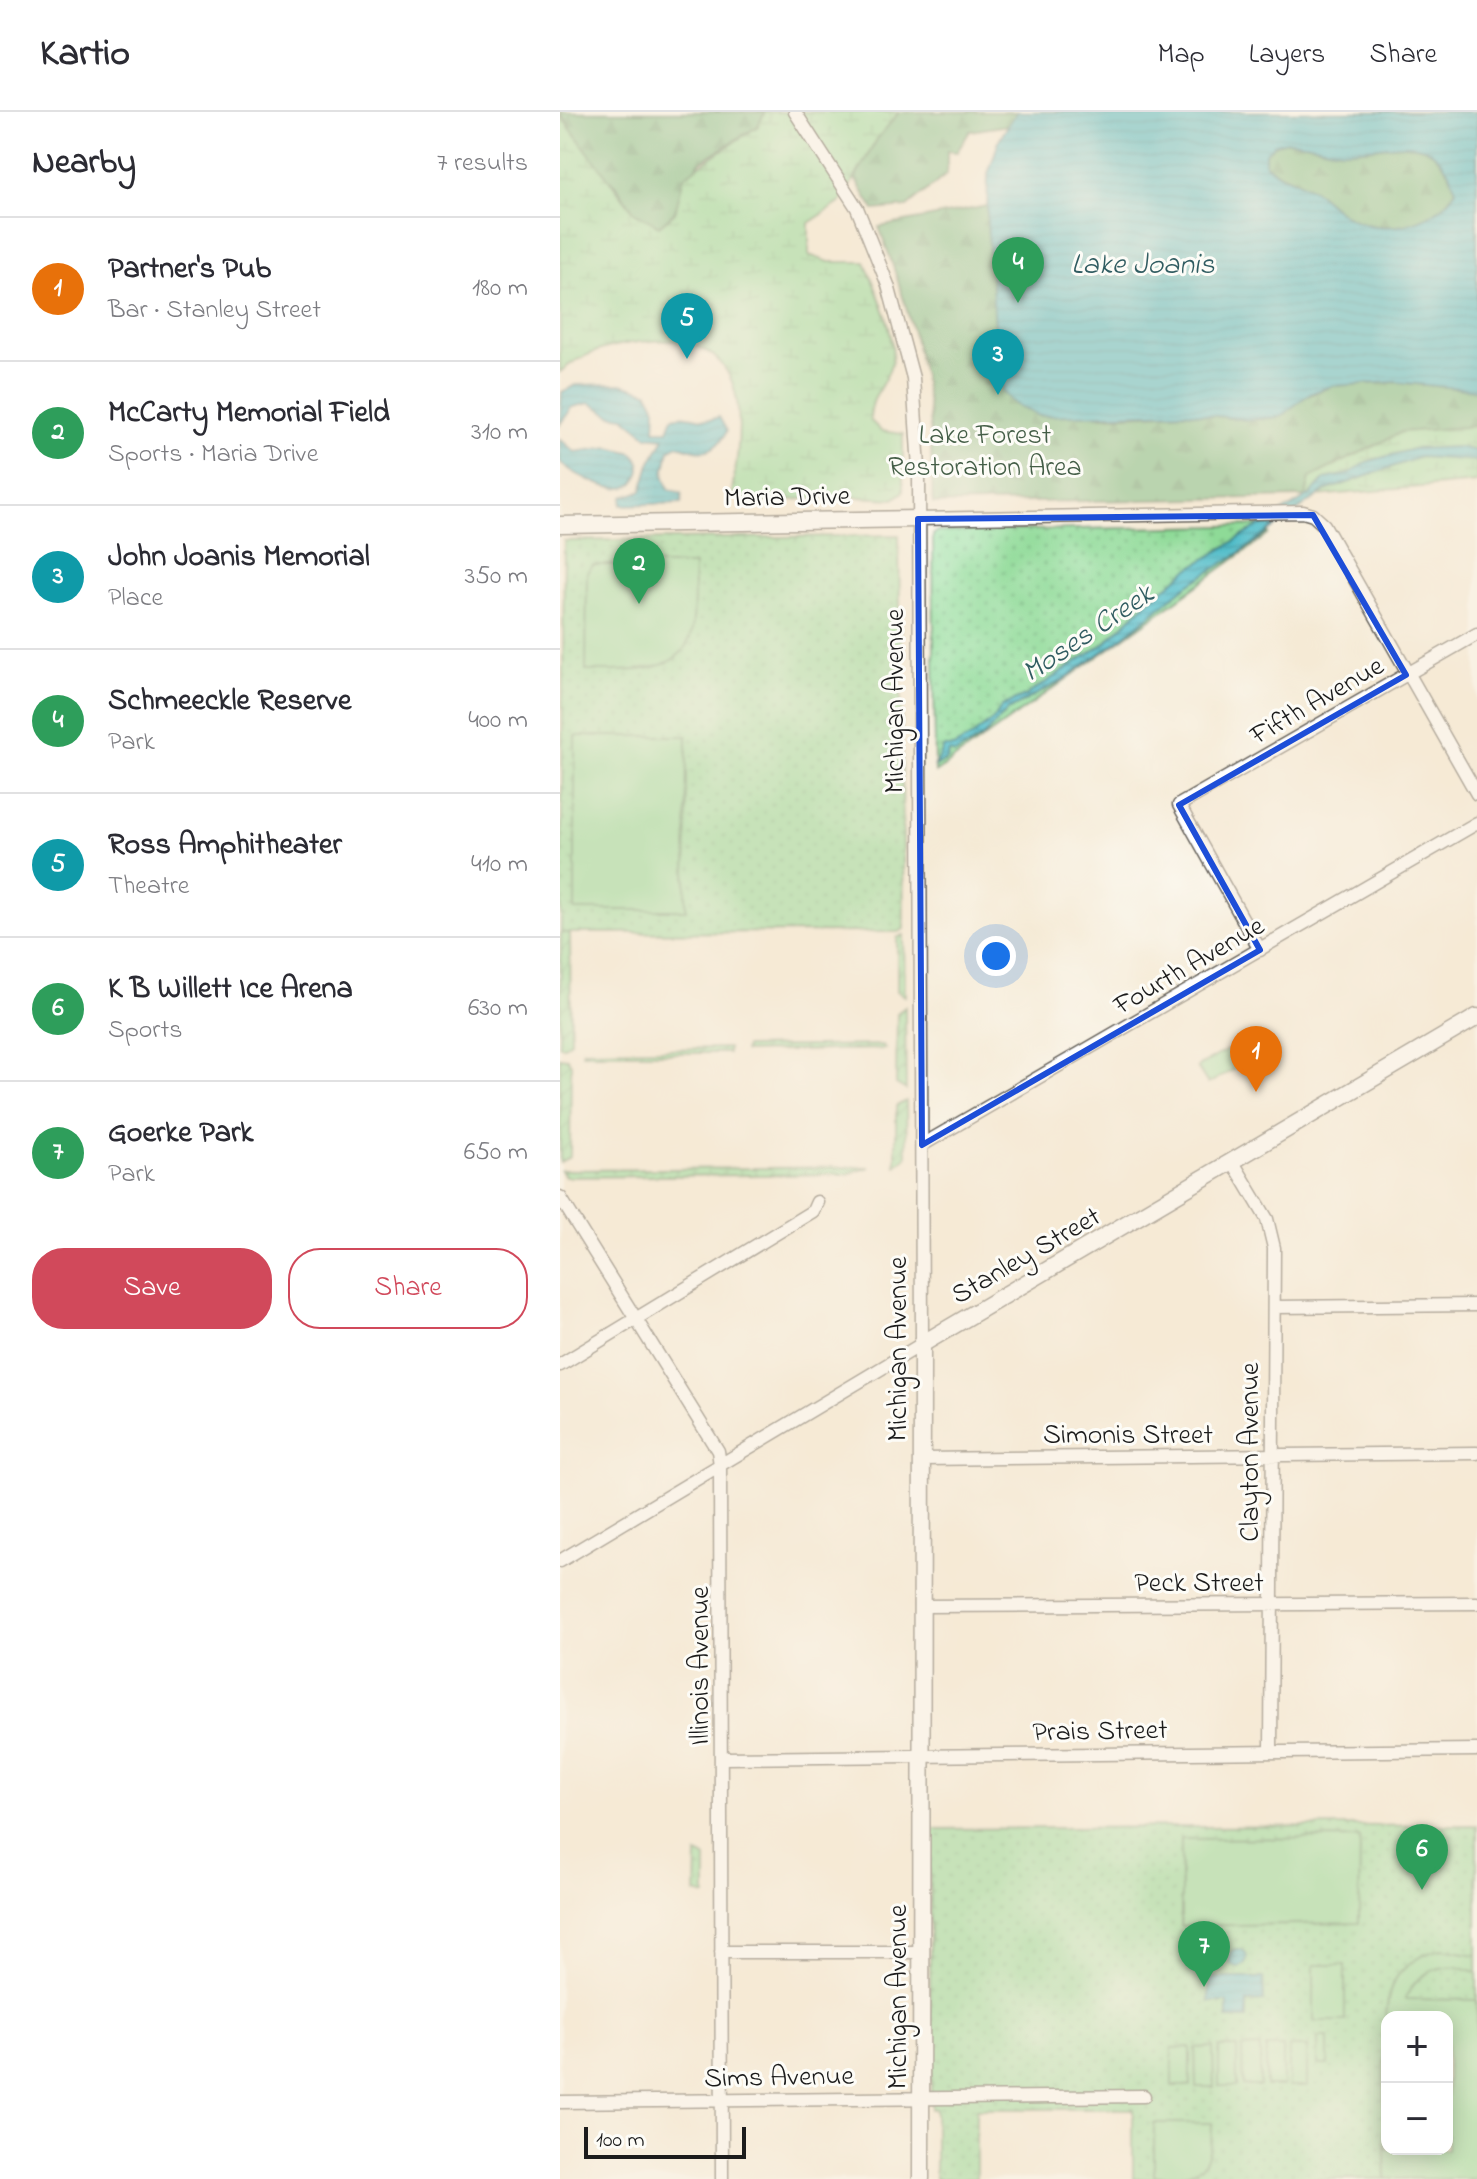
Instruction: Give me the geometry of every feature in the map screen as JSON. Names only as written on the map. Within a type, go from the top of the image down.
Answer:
[{"type":"street","name":"Michigan Avenue","points":[[795,112],[857,208],[888,285],[913,378],[918,519],[922,1145],[921,2179]]},
{"type":"street","name":"Maria Drive","points":[[560,525],[1303,512],[1313,515],[1324,525],[1406,675]]},
{"type":"street","name":"Fifth Avenue","points":[[1260,950],[1179,805],[1477,634]]},
{"type":"street","points":[[1406,675],[1477,794]]},
{"type":"street","name":"Fourth Avenue","points":[[922,1145],[1477,823]]},
{"type":"street","name":"Stanley Street","points":[[560,1561],[1477,1017]]},
{"type":"street","name":"Clayton Avenue","points":[[1233,1162],[1272,1233],[1271,1752]]},
{"type":"street","name":"Illinois Avenue","points":[[560,1197],[718,1451],[723,1758],[722,2179]]},
{"type":"street","points":[[560,1365],[813,1211],[817,1202]]},
{"type":"street","points":[[1274,1307],[1477,1305]]},
{"type":"street","name":"Simonis Street","points":[[923,1459],[1477,1453]]},
{"type":"street","name":"Peck Street","points":[[922,1606],[1477,1603]]},
{"type":"street","name":"Prais Street","points":[[723,1758],[1477,1750]]},
{"type":"street","points":[[721,1952],[922,1952]]},
{"type":"street","name":"Sims Avenue","points":[[560,2102],[1144,2096]]},
{"type":"highlighted area","points":[[1313,515],[1406,675],[1179,805],[1260,950],[922,1145],[921,1095],[918,519]]},
{"type":"green space","points":[[560,112],[765,112],[758,126],[700,162],[684,187],[674,213],[659,226],[634,212],[617,187],[596,166]]},
{"type":"green space","points":[[765,112],[899,112],[877,139],[841,202],[809,223],[809,255],[829,262],[865,262],[884,310],[891,336],[892,361],[873,403],[870,420],[881,431],[903,434],[903,492],[894,499],[838,496],[765,502],[735,497],[732,491],[737,461],[738,405],[732,381],[720,362],[701,348],[675,341],[639,342],[588,355],[560,372],[560,115],[634,212],[659,226],[675,213],[684,176],[758,126]]},
{"type":"green space","points":[[899,112],[1017,112],[1009,125],[970,131],[957,152],[947,151],[947,174],[907,207],[874,210],[855,179],[877,139]]},
{"type":"green space","points":[[1287,141],[1343,150],[1395,145],[1424,148],[1447,169],[1456,190],[1435,212],[1408,224],[1378,226],[1363,223],[1343,214],[1309,187],[1265,164],[1265,153],[1275,144]]},
{"type":"green space","name":"Lake Forest Restoration Area","points":[[987,206],[1003,392],[1103,416],[1185,412],[1248,420],[1332,386],[1395,382],[1477,390],[1477,426],[1402,432],[1310,478],[1306,497],[933,504],[930,425],[919,355],[879,227]]},
{"type":"green space","points":[[1477,426],[1477,482],[1306,497],[1310,478],[1402,432]]},
{"type":"green space","points":[[1266,525],[1269,534],[935,773],[933,535],[936,532]]},
{"type":"green space","points":[[899,535],[904,929],[899,932],[561,933],[564,541]]},
{"type":"green space","points":[[593,565],[694,565],[691,634],[685,648],[675,658],[647,669],[586,671],[587,572]]},
{"type":"green space","points":[[575,736],[687,736],[686,910],[575,910]]},
{"type":"green space","points":[[561,933],[570,933],[571,1041],[564,1046],[560,1046]]},
{"type":"green space","points":[[904,935],[905,996],[897,991],[897,938]]},
{"type":"green space","points":[[905,1007],[906,1090],[896,1084],[897,1013]]},
{"type":"green space","points":[[883,1045],[885,1049],[744,1052],[745,1047]]},
{"type":"green space","points":[[728,1048],[728,1053],[582,1053],[583,1050]]},
{"type":"green space","points":[[1227,1050],[1238,1067],[1208,1084],[1197,1067]]},
{"type":"green space","points":[[560,1057],[567,1058],[571,1064],[570,1157],[560,1162]]},
{"type":"green space","points":[[906,1101],[907,1157],[896,1166],[896,1106]]},
{"type":"green space","points":[[870,1167],[848,1174],[565,1177],[561,1170]]},
{"type":"green space","points":[[1477,1825],[1477,2179],[1133,2179],[1133,2109],[976,2109],[976,2179],[935,2179],[935,2109],[931,2109],[929,1829]]},
{"type":"green space","points":[[1360,1838],[1359,1923],[1181,1926],[1181,1839]]},
{"type":"green space","points":[[697,1854],[706,1858],[706,1896],[696,1893]]},
{"type":"green space","points":[[1442,1949],[1477,1955],[1477,1973],[1455,1967],[1435,1970],[1418,1981],[1405,1999],[1477,2000],[1477,2179],[1386,2179],[1385,2155],[1453,2155],[1453,2011],[1387,2011],[1393,1983],[1402,1971],[1420,1957]]},
{"type":"green space","points":[[1314,1965],[1345,1965],[1345,2021],[1314,2021]]},
{"type":"green space","points":[[1318,2037],[1328,2037],[1328,2065],[1318,2065]]},
{"type":"green space","points":[[1190,2047],[1190,2086],[1172,2086],[1172,2048]]},
{"type":"green space","points":[[1213,2047],[1214,2087],[1196,2087],[1195,2048]]},
{"type":"green space","points":[[1219,2047],[1237,2047],[1237,2086],[1219,2086]]},
{"type":"green space","points":[[1260,2047],[1260,2086],[1243,2086],[1242,2048]]},
{"type":"green space","points":[[1266,2047],[1283,2047],[1283,2086],[1266,2086]]},
{"type":"green space","points":[[1289,2047],[1307,2047],[1307,2086],[1289,2086]]},
{"type":"green space","points":[[1154,2123],[1212,2123],[1209,2151],[1200,2168],[1182,2175],[1154,2176]]},
{"type":"water","name":"Lake Joanis","points":[[1017,112],[1477,112],[1477,390],[1395,382],[1332,386],[1309,394],[1280,417],[1248,420],[1185,412],[1039,416],[1015,404],[1003,392],[998,366],[987,223],[988,174],[1000,138]],"holes":[[[1294,141],[1343,150],[1395,145],[1424,148],[1437,156],[1447,169],[1456,190],[1435,212],[1408,224],[1377,226],[1362,223],[1343,214],[1309,187],[1265,164],[1265,153],[1275,144]]]},
{"type":"water","points":[[621,384],[648,392],[656,408],[655,430],[668,430],[673,417],[685,416],[707,420],[719,417],[727,431],[711,449],[699,451],[678,445],[669,450],[664,474],[669,489],[682,493],[682,503],[622,505],[623,497],[642,491],[650,464],[664,438],[647,436],[624,417],[611,415],[590,403],[573,407],[560,424],[562,392],[576,385]]},
{"type":"water","points":[[560,439],[575,452],[610,447],[633,453],[639,463],[638,476],[632,484],[623,488],[612,488],[588,480],[560,462]]},
{"type":"water","points":[[1458,447],[1477,451],[1477,461],[1420,457],[1325,491],[1238,554],[1185,587],[1063,680],[1008,710],[983,737],[955,754],[949,752],[947,760],[935,766],[944,747],[953,747],[971,737],[994,719],[1002,706],[1025,696],[1105,643],[1187,570],[1310,495],[1325,479],[1349,474],[1366,462],[1413,449]]},
{"type":"water","points":[[1238,1949],[1247,1958],[1238,1967],[1229,1958]]},
{"type":"water","points":[[1209,1978],[1263,1978],[1264,2001],[1247,2002],[1247,2019],[1227,2019],[1227,2002],[1209,2002]]},
{"type":"place","name":"Schmeeckle Reserve","points":[[1018,303]]},
{"type":"place","name":"Ross Amphitheater","points":[[687,359]]},
{"type":"place","name":"John Joanis Memorial","points":[[998,395]]},
{"type":"place","name":"McCarty Memorial Field","points":[[639,604]]},
{"type":"place","name":"Partner's Pub","points":[[1256,1092]]},
{"type":"place","name":"K B Willett Ice Arena","points":[[1422,1890]]},
{"type":"place","name":"Goerke Park","points":[[1204,1987]]},
{"type":"water label","name":"Moses Creek","points":[[1087,632]]}]
